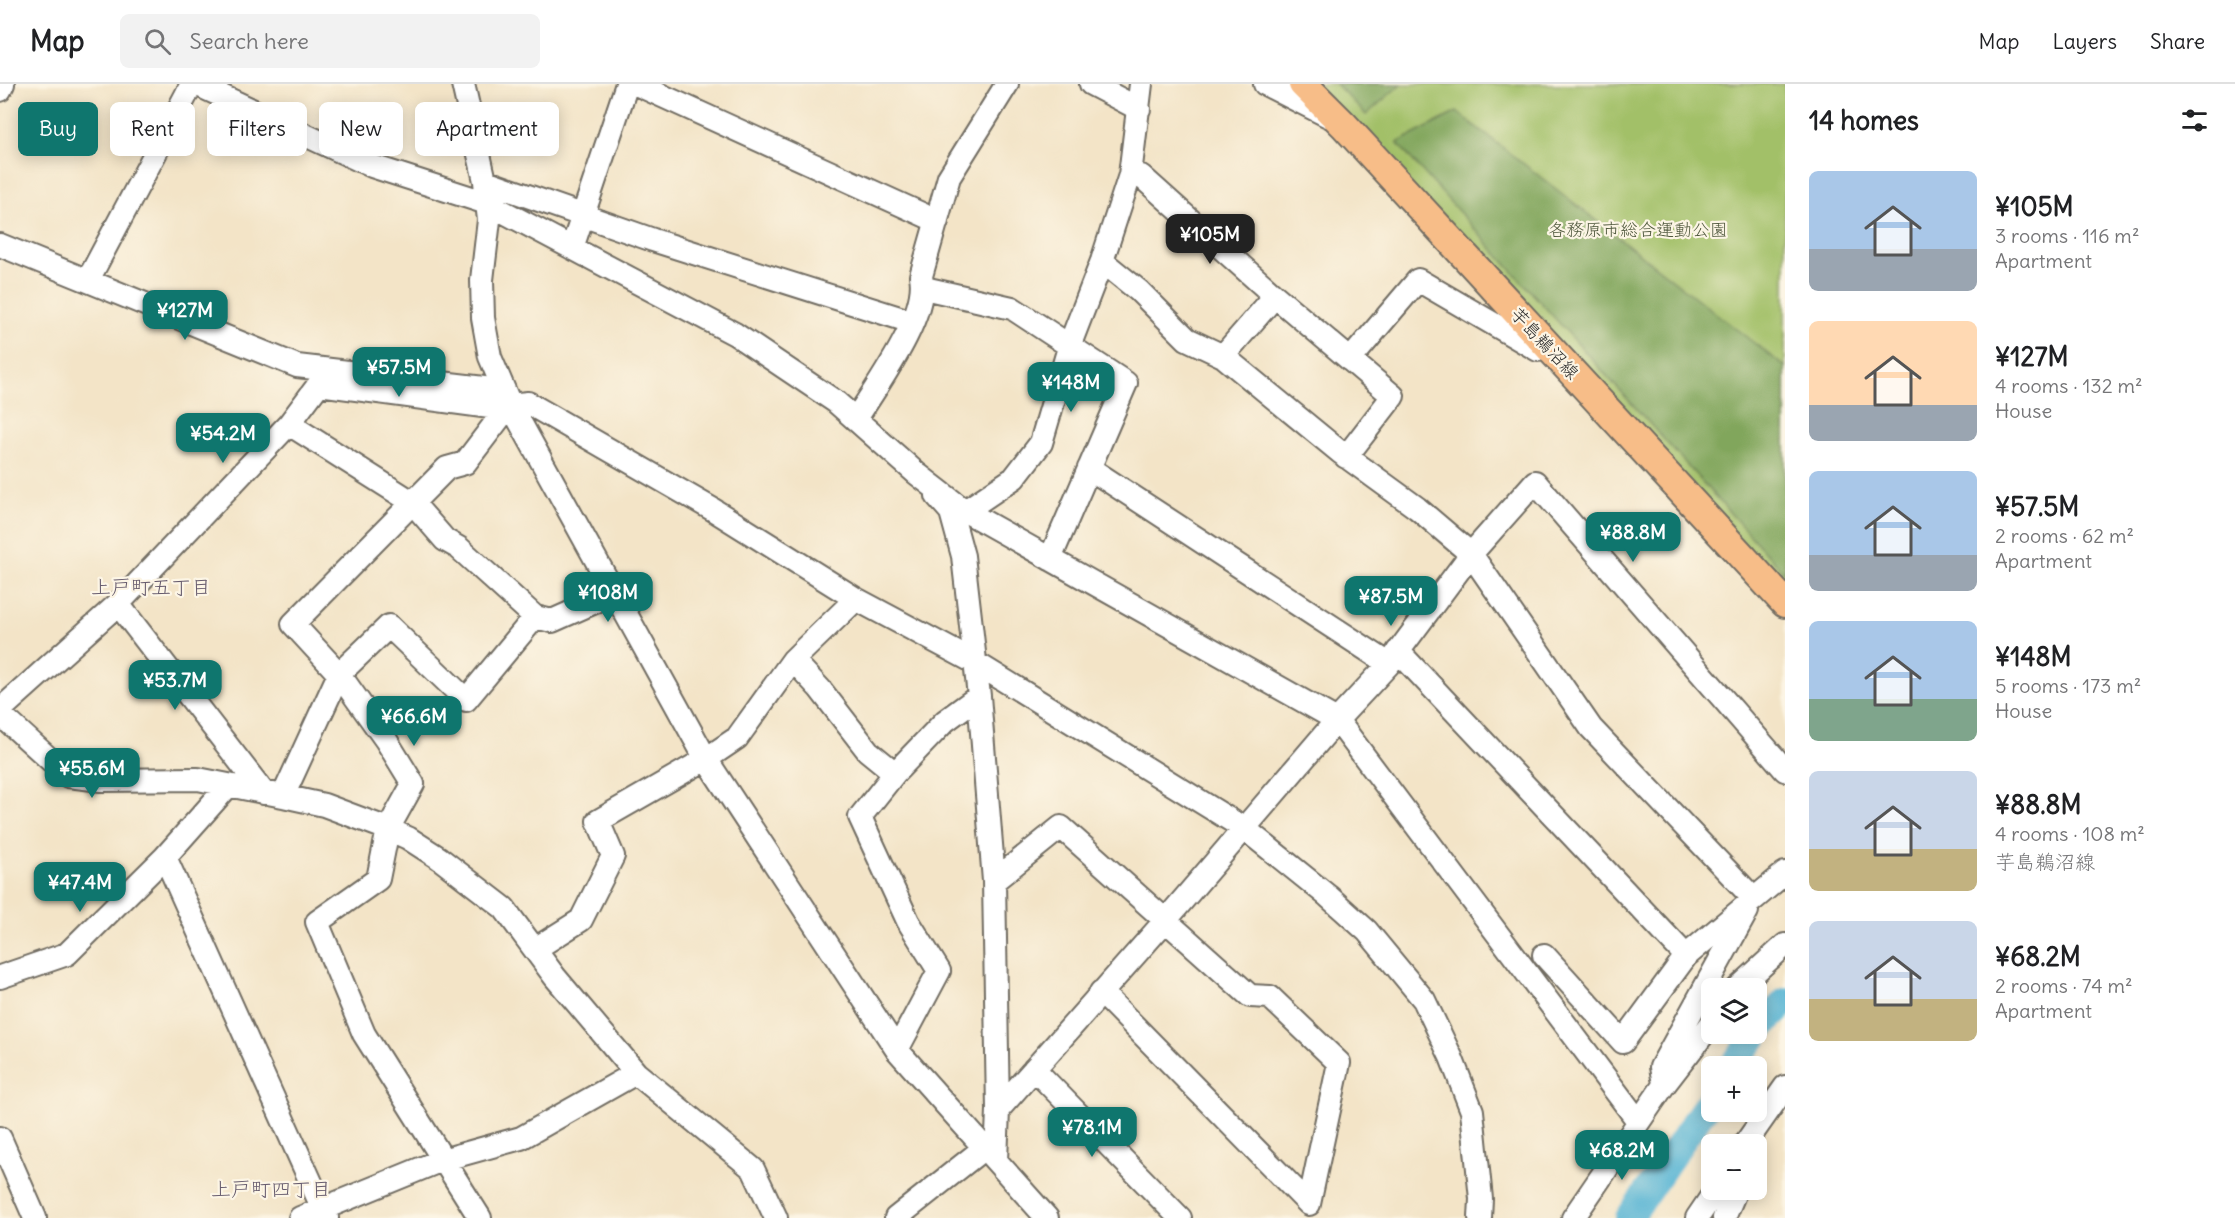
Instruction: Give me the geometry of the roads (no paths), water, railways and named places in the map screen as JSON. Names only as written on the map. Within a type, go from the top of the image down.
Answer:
[{"type":"main road","name":"芋島鵜沼線","points":[[1303,84],[1344,125],[1785,603]]},
{"type":"street","points":[[0,90],[3,84]]},
{"type":"street","points":[[88,280],[194,84],[372,166],[582,215],[652,240],[912,322]]},
{"type":"street","points":[[463,84],[486,192],[489,220],[482,279],[483,318],[490,357],[510,404],[706,759],[897,1050],[1047,1218]]},
{"type":"street","points":[[572,248],[627,84]]},
{"type":"street","points":[[636,84],[937,221]]},
{"type":"street","points":[[856,418],[908,333],[924,288],[921,276],[949,177],[1007,84]]},
{"type":"street","points":[[1091,84],[1139,109]]},
{"type":"street","points":[[965,511],[1014,478],[1041,443],[1070,344],[1102,261],[1130,176],[1141,84]]},
{"type":"street","points":[[1265,84],[1344,125]]},
{"type":"street","points":[[1130,176],[1141,176],[1275,296],[1392,396],[1346,457]]},
{"type":"street","points":[[486,192],[572,248],[735,334],[836,402],[916,472],[965,511],[1337,720],[1638,1121]]},
{"type":"street","points":[[0,245],[297,366],[484,388],[510,404]]},
{"type":"street","points":[[1102,261],[1139,291],[1187,339],[1222,356],[1346,457],[1417,508],[1471,554],[1591,729],[1754,899]]},
{"type":"street","points":[[1350,360],[1418,280],[1538,350],[1549,347]]},
{"type":"street","points":[[924,288],[1012,308],[1070,344],[1126,383],[1050,559]]},
{"type":"street","points":[[1222,356],[1275,296]]},
{"type":"street","points":[[776,1218],[753,1169],[636,1073],[555,977],[504,908],[439,858],[408,838],[324,805],[198,778],[100,780],[68,776],[0,712],[118,604],[289,424],[319,384],[490,407],[528,403],[712,509],[856,599],[976,663],[1245,829],[1367,931],[1424,1000],[1456,1067],[1472,1112],[1481,1199],[1480,1218]]},
{"type":"street","points":[[480,1218],[364,1034],[317,922],[378,879],[388,829],[413,784],[386,740],[339,674],[293,624],[447,468],[465,463],[510,404]]},
{"type":"street","points":[[289,424],[412,502],[445,540],[459,548],[535,617],[552,621],[615,594]]},
{"type":"street","points":[[1089,468],[1394,657],[1686,956]]},
{"type":"street","points":[[896,1218],[989,1155],[998,1110],[994,881],[976,663],[963,556],[951,512],[916,472]]},
{"type":"street","points":[[998,1110],[1394,657],[1471,554],[1535,482],[1785,770]]},
{"type":"street","points":[[535,949],[581,920],[608,867],[613,856],[598,821],[706,759],[736,738],[793,660],[856,599]]},
{"type":"street","points":[[118,604],[274,794]]},
{"type":"street","points":[[274,794],[339,674],[388,626],[466,700],[535,617]]},
{"type":"street","points":[[793,660],[820,689],[868,751],[895,773]]},
{"type":"street","points":[[897,1050],[939,971],[908,921],[860,817],[895,773],[945,721],[979,696]]},
{"type":"street","points":[[0,976],[67,954],[165,857],[228,786]]},
{"type":"street","points":[[994,881],[1061,827],[1250,996],[1270,997],[1339,1063],[1309,1204],[1101,992]]},
{"type":"street","points":[[165,857],[325,1213]]},
{"type":"street","points":[[1544,956],[1623,1042],[1686,956],[1785,873]]},
{"type":"street","points":[[1664,1085],[1661,1067],[1754,899]]},
{"type":"street","points":[[1749,978],[1785,945]]},
{"type":"street","points":[[1573,1218],[1638,1121],[1701,1037]]},
{"type":"street","points":[[1034,1070],[1180,1218]]},
{"type":"street","points":[[300,1218],[325,1213],[442,1160],[521,1138],[636,1073]]},
{"type":"street","points":[[1755,1134],[1785,1087]]},
{"type":"street","points":[[0,1138],[35,1218]]},
{"type":"street","points":[[1697,1218],[1709,1200]]},
{"type":"street","points":[[1724,1218],[1732,1200]]},
{"type":"waterway","points":[[1767,1021],[1785,1002]]},
{"type":"waterway","points":[[1740,1056],[1749,1044]]},
{"type":"waterway","points":[[1629,1218],[1701,1113]]},
{"type":"district","name":"上戸町五丁目","points":[[151,586]]},
{"type":"district","name":"上戸町四丁目","points":[[271,1188]]},
{"type":"park label","name":"各務原市総合運動公園","points":[[1638,229]]}]
